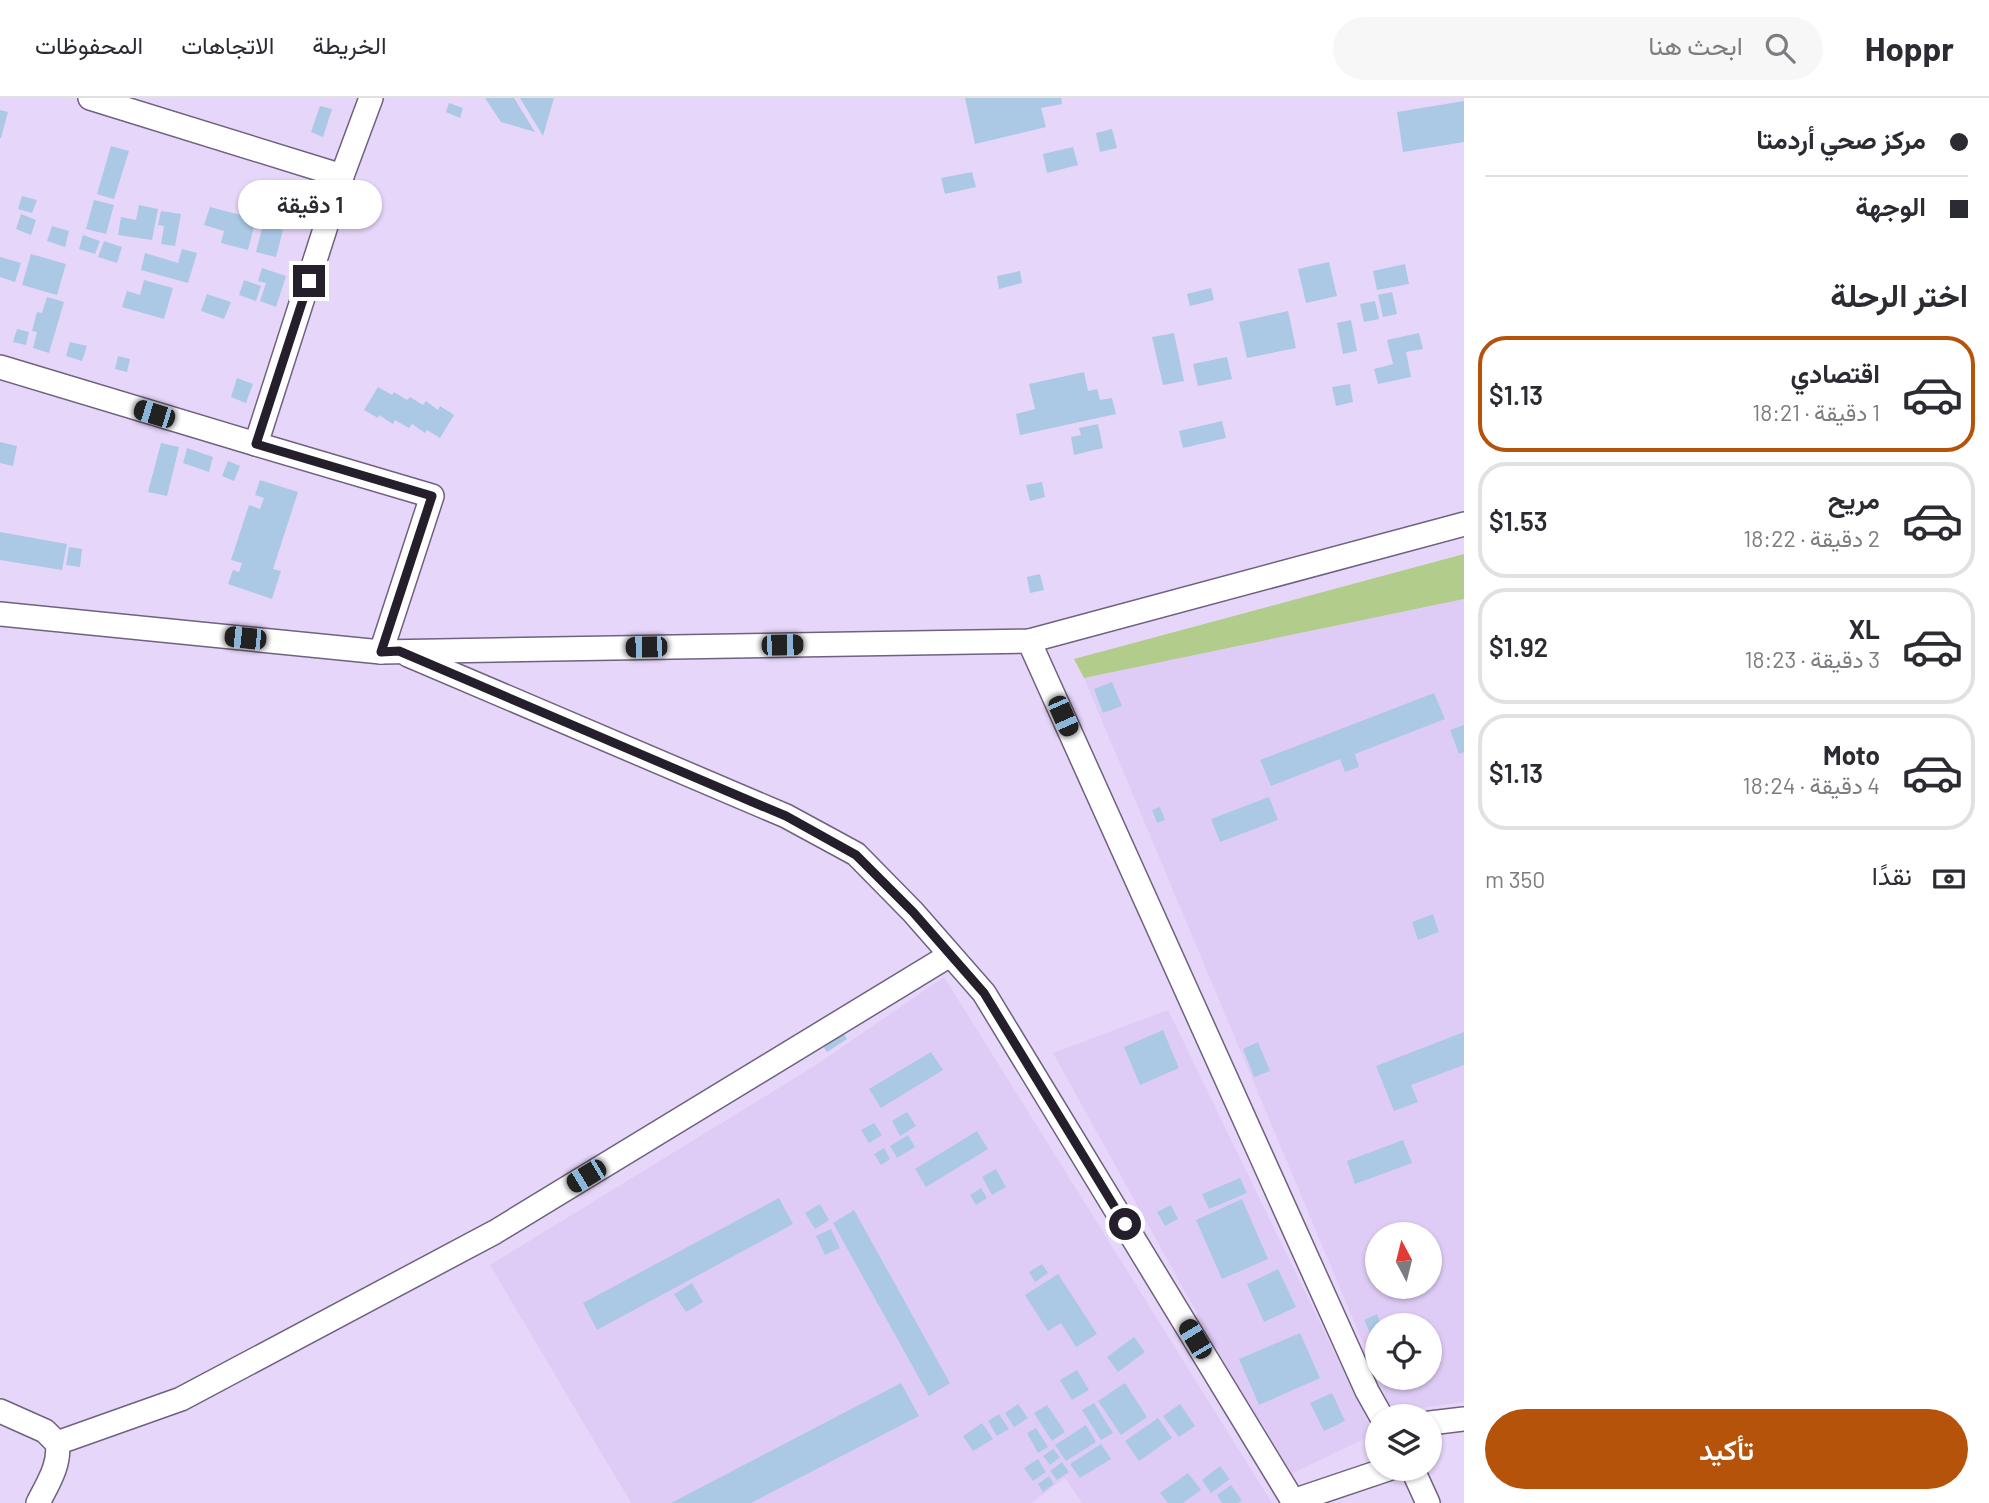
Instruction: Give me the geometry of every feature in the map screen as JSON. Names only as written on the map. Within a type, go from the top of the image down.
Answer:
[{"type":"street","points":[[90,98],[342,176]]},
{"type":"street","points":[[256,444],[342,176],[371,98]]},
{"type":"street","points":[[0,367],[432,496],[390,652]]},
{"type":"street","points":[[0,614],[390,652],[1029,641],[1464,524]]},
{"type":"street","points":[[1029,641],[1375,1404]]},
{"type":"street","points":[[390,652],[797,822],[856,855],[913,912],[984,993],[1294,1502],[1365,1477]]},
{"type":"street","points":[[57,1443],[181,1399],[495,1232],[950,955]]},
{"type":"street","points":[[0,1411],[45,1431],[57,1443],[58,1456],[38,1503]]},
{"type":"street","points":[[1442,1422],[1464,1419]]},
{"type":"street","points":[[1418,1481],[1428,1503]]},
{"type":"shaded area","points":[[1464,599],[1464,1402],[1442,1405],[1389,1404],[1383,1390],[1442,1390],[1442,1313],[1365,1313],[1365,1347],[1084,678]]},
{"type":"shaded area","points":[[944,977],[1272,1503],[1082,1503],[1065,1478],[1031,1503],[631,1503],[490,1265],[816,1065]]},
{"type":"shaded area","points":[[1168,1010],[1365,1415],[1365,1438],[1287,1476],[1053,1053]]},
{"type":"green space","points":[[1464,554],[1464,599],[1084,678],[1074,659]]},
{"type":"building","points":[[485,98],[514,98],[535,132],[501,122]]},
{"type":"building","points":[[520,98],[554,98],[543,136]]},
{"type":"building","points":[[965,98],[1061,98],[1062,104],[1041,108],[1046,127],[975,144]]},
{"type":"building","points":[[1464,101],[1464,142],[1403,152],[1397,112]]},
{"type":"building","points":[[449,103],[463,108],[460,118],[446,112]]},
{"type":"building","points":[[320,106],[332,109],[323,137],[311,132]]},
{"type":"building","points":[[0,110],[8,112],[1,138],[0,138]]},
{"type":"building","points":[[1112,129],[1117,148],[1100,152],[1096,133]]},
{"type":"building","points":[[111,146],[129,151],[114,199],[97,194]]},
{"type":"building","points":[[1073,147],[1078,165],[1047,173],[1043,154]]},
{"type":"building","points":[[972,172],[976,187],[945,194],[941,178]]},
{"type":"building","points":[[271,192],[287,197],[281,218],[265,213]]},
{"type":"building","points":[[22,196],[37,200],[32,213],[18,209]]},
{"type":"building","points":[[94,200],[114,205],[106,234],[86,229]]},
{"type":"building","points":[[290,200],[306,204],[301,220],[286,216]]},
{"type":"building","points":[[139,205],[158,209],[152,240],[118,235],[121,217],[136,220]]},
{"type":"building","points":[[210,207],[256,219],[248,250],[221,243],[224,231],[204,225]]},
{"type":"building","points":[[161,211],[181,214],[175,246],[161,244],[164,226],[158,225]]},
{"type":"building","points":[[21,214],[36,220],[31,235],[16,229]]},
{"type":"building","points":[[263,225],[283,230],[276,257],[256,252]]},
{"type":"building","points":[[52,226],[69,231],[65,247],[47,241]]},
{"type":"building","points":[[83,235],[100,241],[95,254],[79,249]]},
{"type":"building","points":[[104,241],[122,247],[117,263],[98,257]]},
{"type":"building","points":[[182,249],[197,253],[188,283],[141,270],[145,253],[178,263]]},
{"type":"building","points":[[31,254],[66,264],[57,295],[22,285]]},
{"type":"building","points":[[0,257],[21,263],[15,282],[0,277]]},
{"type":"building","points":[[1329,262],[1337,296],[1306,303],[1298,269]]},
{"type":"building","points":[[1405,264],[1409,284],[1377,290],[1373,271]]},
{"type":"building","points":[[262,268],[286,276],[276,307],[260,301],[266,283],[258,281]]},
{"type":"building","points":[[1020,271],[1022,283],[999,289],[997,276]]},
{"type":"building","points":[[144,280],[173,288],[164,319],[122,307],[127,291],[140,295]]},
{"type":"building","points":[[244,280],[261,286],[256,301],[239,295]]},
{"type":"building","points":[[1211,288],[1214,300],[1190,306],[1187,294]]},
{"type":"building","points":[[1392,292],[1397,314],[1383,317],[1378,295]]},
{"type":"building","points":[[207,294],[231,302],[224,319],[201,311]]},
{"type":"building","points":[[47,297],[64,302],[49,353],[33,348],[37,332],[32,331],[37,312],[42,313]]},
{"type":"building","points":[[1375,301],[1379,319],[1364,322],[1360,304]]},
{"type":"building","points":[[1288,311],[1296,348],[1247,358],[1239,322]]},
{"type":"building","points":[[1351,320],[1357,351],[1343,354],[1337,323]]},
{"type":"building","points":[[17,329],[29,332],[26,345],[13,342]]},
{"type":"building","points":[[1174,333],[1184,381],[1163,385],[1152,337]]},
{"type":"building","points":[[1419,333],[1423,349],[1406,352],[1411,377],[1378,384],[1374,369],[1393,364],[1387,340]]},
{"type":"building","points":[[70,342],[87,346],[82,361],[66,356]]},
{"type":"building","points":[[118,356],[130,359],[127,372],[115,369]]},
{"type":"building","points":[[1227,357],[1232,379],[1198,386],[1193,364]]},
{"type":"building","points":[[1084,372],[1088,391],[1097,389],[1100,400],[1112,398],[1116,414],[1020,435],[1016,414],[1035,409],[1029,384]]},
{"type":"building","points":[[237,378],[253,384],[246,403],[231,397]]},
{"type":"building","points":[[1350,384],[1353,402],[1336,406],[1332,387]]},
{"type":"building","points":[[378,387],[407,400],[410,397],[423,405],[426,401],[438,410],[440,406],[454,415],[440,438],[427,430],[425,433],[412,424],[409,428],[395,420],[393,424],[364,410]]},
{"type":"building","points":[[1222,421],[1226,438],[1183,448],[1179,431]]},
{"type":"building","points":[[1098,424],[1103,448],[1074,455],[1071,437],[1081,435],[1079,428]]},
{"type":"building","points":[[0,442],[17,446],[13,466],[0,463]]},
{"type":"building","points":[[161,443],[179,447],[167,496],[148,492]]},
{"type":"building","points":[[187,448],[213,457],[209,472],[183,463]]},
{"type":"building","points":[[228,461],[240,466],[234,481],[222,476]]},
{"type":"building","points":[[260,480],[298,492],[273,569],[281,571],[272,599],[228,584],[233,570],[239,572],[242,563],[231,560],[249,505],[260,509],[264,498],[255,495]]},
{"type":"building","points":[[1042,482],[1045,497],[1030,501],[1026,485]]},
{"type":"building","points":[[0,532],[67,544],[62,570],[0,560]]},
{"type":"building","points":[[69,547],[82,549],[80,567],[66,565]]},
{"type":"building","points":[[1040,574],[1044,590],[1030,593],[1027,577]]},
{"type":"building","points":[[1112,682],[1122,706],[1103,713],[1094,689]]},
{"type":"building","points":[[1434,693],[1445,719],[1355,754],[1359,767],[1345,772],[1340,759],[1271,786],[1260,760]]},
{"type":"building","points":[[1464,725],[1464,752],[1459,754],[1450,730]]},
{"type":"building","points":[[1269,797],[1278,820],[1220,842],[1211,819]]},
{"type":"building","points":[[1160,807],[1165,820],[1157,823],[1152,810]]},
{"type":"building","points":[[1433,914],[1439,932],[1418,940],[1412,922]]},
{"type":"building","points":[[841,1030],[847,1039],[827,1052],[821,1043]]},
{"type":"building","points":[[1163,1030],[1179,1068],[1140,1085],[1124,1047]]},
{"type":"building","points":[[1464,1032],[1464,1065],[1411,1085],[1418,1102],[1394,1111],[1376,1066]]},
{"type":"building","points":[[1258,1042],[1270,1071],[1254,1077],[1243,1049]]},
{"type":"building","points":[[931,1052],[943,1070],[881,1108],[869,1089]]},
{"type":"building","points":[[907,1112],[916,1126],[900,1136],[892,1121]]},
{"type":"building","points":[[874,1123],[882,1135],[869,1143],[861,1130]]},
{"type":"building","points":[[977,1131],[988,1149],[926,1187],[915,1169]]},
{"type":"building","points":[[908,1135],[915,1147],[897,1158],[890,1146]]},
{"type":"building","points":[[1403,1140],[1412,1163],[1355,1184],[1347,1161]]},
{"type":"building","points":[[884,1148],[890,1159],[881,1165],[874,1154]]},
{"type":"building","points":[[996,1169],[1006,1187],[992,1195],[982,1177]]},
{"type":"building","points":[[1240,1178],[1247,1193],[1209,1209],[1202,1194]]},
{"type":"building","points":[[981,1188],[987,1198],[976,1205],[970,1195]]},
{"type":"building","points":[[779,1198],[793,1224],[597,1330],[583,1303]]},
{"type":"building","points":[[1242,1199],[1268,1259],[1222,1279],[1196,1220]]},
{"type":"building","points":[[820,1204],[829,1220],[815,1229],[805,1213]]},
{"type":"building","points":[[1171,1205],[1178,1219],[1165,1226],[1157,1212]]},
{"type":"building","points":[[854,1210],[950,1383],[929,1396],[833,1223]]},
{"type":"building","points":[[831,1229],[840,1248],[825,1255],[816,1236]]},
{"type":"building","points":[[1042,1264],[1048,1273],[1035,1282],[1029,1272]]},
{"type":"building","points":[[1278,1269],[1296,1307],[1264,1322],[1247,1284]]},
{"type":"building","points":[[1058,1274],[1097,1334],[1076,1347],[1061,1323],[1048,1331],[1025,1295]]},
{"type":"building","points":[[692,1283],[703,1302],[686,1312],[674,1294]]},
{"type":"building","points":[[1300,1333],[1320,1378],[1259,1405],[1239,1359]]},
{"type":"building","points":[[1134,1337],[1145,1352],[1118,1372],[1107,1357]]},
{"type":"building","points":[[1077,1370],[1089,1390],[1072,1400],[1060,1380]]},
{"type":"building","points":[[901,1383],[919,1416],[751,1503],[671,1503]]},
{"type":"building","points":[[1125,1383],[1147,1417],[1121,1435],[1098,1401]]},
{"type":"building","points":[[1332,1393],[1345,1421],[1324,1431],[1310,1403]]},
{"type":"building","points":[[1094,1403],[1113,1433],[1101,1440],[1082,1410]]},
{"type":"building","points":[[1018,1404],[1028,1418],[1014,1427],[1005,1413]]},
{"type":"building","points":[[1180,1404],[1195,1426],[1179,1437],[1163,1416]]},
{"type":"building","points":[[1047,1405],[1065,1432],[1052,1441],[1034,1413]]},
{"type":"building","points":[[999,1414],[1009,1429],[997,1436],[988,1421]]},
{"type":"building","points":[[1158,1418],[1172,1438],[1139,1461],[1125,1441]]},
{"type":"building","points":[[982,1423],[993,1439],[973,1451],[963,1436]]},
{"type":"building","points":[[1086,1425],[1096,1442],[1066,1461],[1055,1445]]},
{"type":"building","points":[[1036,1428],[1048,1447],[1038,1453],[1027,1433]]},
{"type":"building","points":[[1101,1444],[1111,1459],[1080,1478],[1070,1464]]},
{"type":"building","points":[[1053,1449],[1060,1457],[1050,1465],[1043,1456]]},
{"type":"building","points":[[1038,1459],[1046,1472],[1033,1481],[1024,1468]]},
{"type":"building","points":[[1062,1462],[1069,1472],[1057,1480],[1050,1471]]},
{"type":"building","points":[[1220,1466],[1230,1479],[1211,1493],[1202,1480]]},
{"type":"building","points":[[1188,1473],[1201,1490],[1183,1503],[1168,1503],[1160,1493]]},
{"type":"building","points":[[1049,1476],[1054,1484],[1043,1492],[1038,1484]]},
{"type":"building","points":[[1231,1485],[1242,1500],[1238,1503],[1222,1503],[1217,1495]]},
{"type":"route","points":[[309,281],[256,444],[432,496],[381,652],[399,651],[786,816],[856,855],[913,912],[984,993],[1125,1224]]}]
